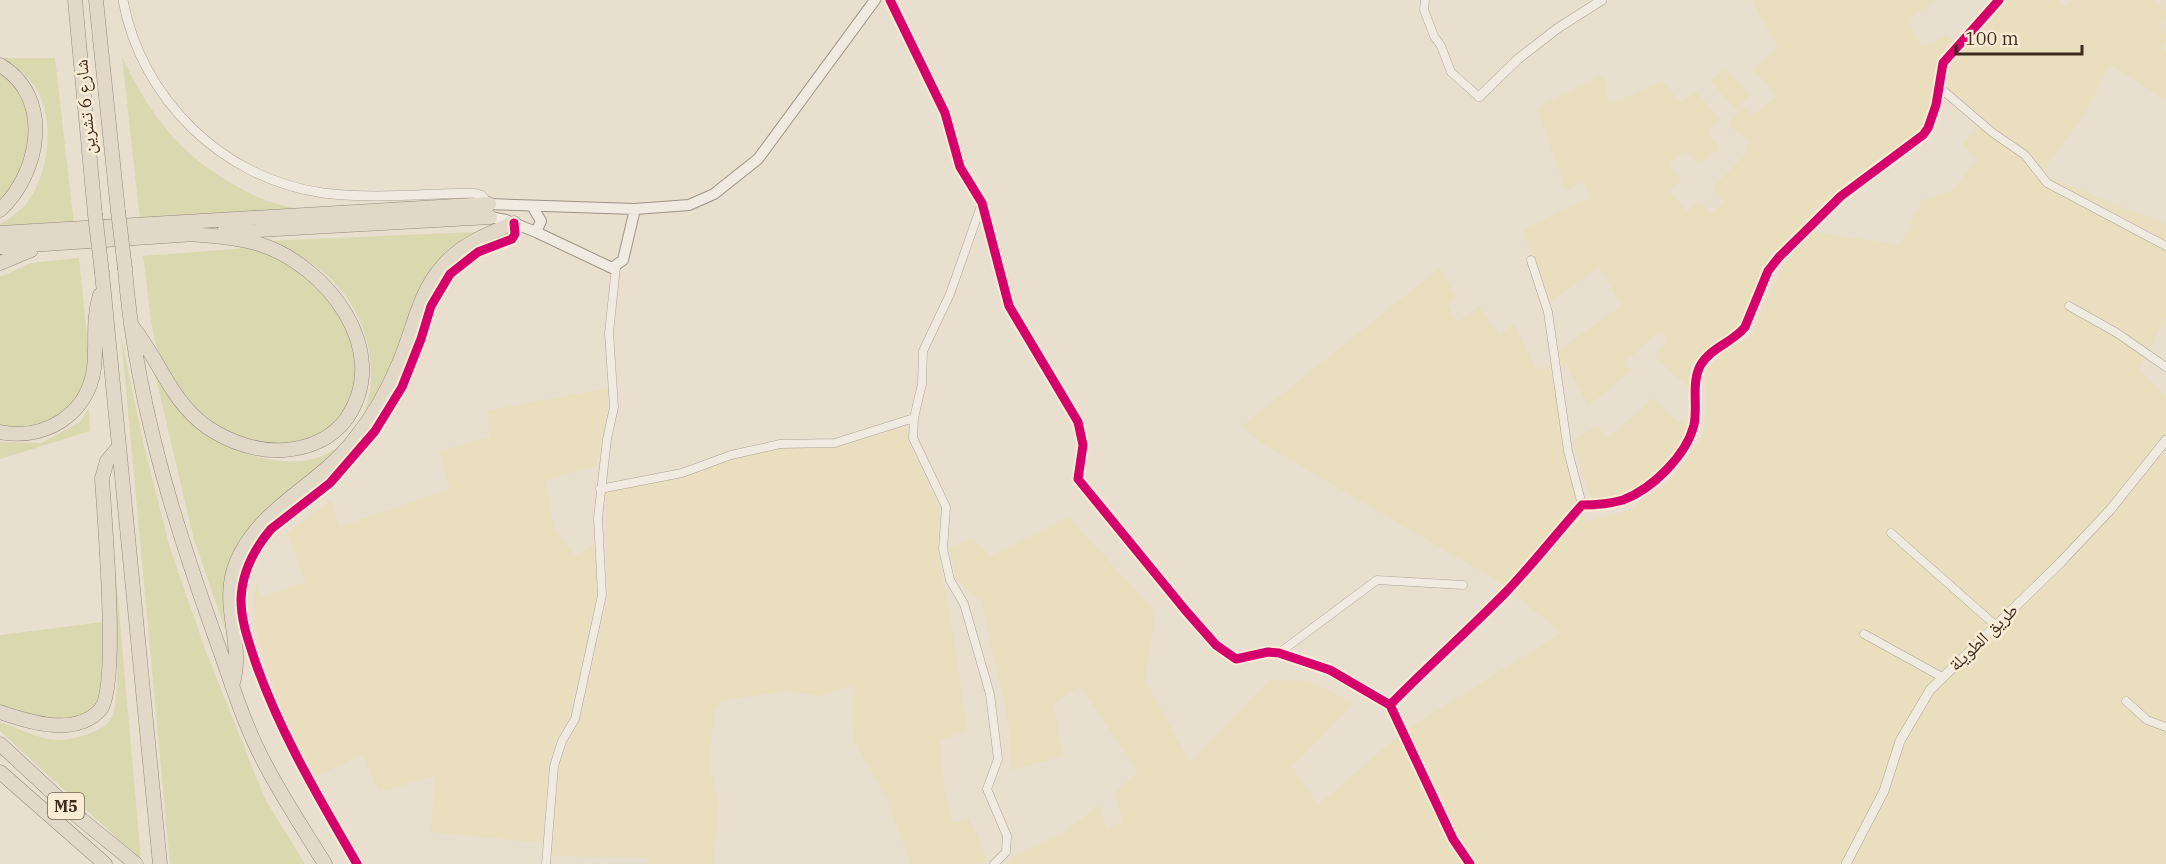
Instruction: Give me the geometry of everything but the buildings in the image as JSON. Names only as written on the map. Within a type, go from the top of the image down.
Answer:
[{"type":"highway","name":"شارع 6 تشرين","points":[[75,0],[160,864]]},
{"type":"highway","name":"شارع 6 تشرين","points":[[96,0],[129,323],[154,443],[179,533],[232,686],[263,762],[324,864]]},
{"type":"highway","points":[[0,65],[10,71],[29,97],[36,131],[32,161],[26,176],[19,189],[0,210]]},
{"type":"highway","points":[[0,233],[490,210]]},
{"type":"highway","points":[[0,247],[490,210]]},
{"type":"highway","points":[[232,686],[237,661],[229,612],[229,595],[236,564],[248,539],[265,518],[328,468],[363,427],[393,376],[420,300],[439,270],[469,244],[514,222]]},
{"type":"highway","points":[[129,323],[186,409],[208,427],[232,440],[262,449],[293,449],[309,446],[334,432],[351,411],[361,385],[360,354],[349,320],[327,288],[313,274],[278,251],[241,240],[187,234]]},
{"type":"highway","points":[[0,263],[50,244]]},
{"type":"highway","points":[[0,432],[13,435],[40,432],[64,420],[78,406],[92,379],[95,316],[103,287]]},
{"type":"highway","points":[[0,712],[40,723],[64,725],[94,715],[106,701],[108,607],[102,478],[107,461],[118,448]]},
{"type":"highway","name":"M5","points":[[0,744],[59,800],[136,864]]},
{"type":"highway","name":"M5","points":[[0,772],[105,864]]},
{"type":"main road","points":[[490,210],[532,206],[635,209],[690,205],[714,194],[746,171],[758,159],[874,0]]},
{"type":"main road","points":[[532,206],[541,221],[536,232]]},
{"type":"main road","points":[[490,210],[608,268],[616,267],[623,260],[635,209]]},
{"type":"street","points":[[123,0],[137,48],[159,88],[204,139],[241,166],[276,182],[323,193],[356,195],[473,193],[485,197],[490,210]]},
{"type":"street","points":[[890,0],[945,113],[960,167],[982,203],[1009,306],[1078,422],[1083,445],[1078,479],[1186,611],[1226,654],[1236,659],[1268,652],[1279,653],[1330,670],[1390,705],[1453,839],[1470,864]]},
{"type":"street","points":[[1425,0],[1425,10],[1434,36],[1441,46],[1451,72],[1479,97],[1518,59],[1558,28],[1602,0]]},
{"type":"street","points":[[1390,705],[1435,658],[1469,630],[1506,592],[1582,506],[1611,503],[1646,488],[1678,456],[1694,424],[1697,375],[1705,360],[1745,327],[1768,271],[1779,257],[1841,196],[1923,135],[1932,120],[1943,63],[1948,55],[1984,20],[1999,0]]},
{"type":"street","points":[[1939,87],[1993,133],[2025,155],[2047,183],[2166,246]]},
{"type":"street","points":[[982,203],[958,265],[950,294],[923,351],[922,384],[914,418],[913,438],[946,507],[943,549],[950,580],[964,604],[990,694],[998,759],[987,789],[1007,836],[1006,852],[994,864]]},
{"type":"street","points":[[357,864],[307,777],[269,702],[244,627],[241,597],[243,582],[262,541],[342,471],[385,417],[409,371],[431,306],[442,284],[468,258],[512,239],[515,234],[514,222]]},
{"type":"street","points":[[1531,260],[1548,312],[1568,451],[1582,506]]},
{"type":"street","points":[[546,864],[554,766],[562,741],[574,719],[602,596],[600,489],[614,407],[609,333],[616,267]]},
{"type":"street","points":[[2068,306],[2117,333],[2166,367]]},
{"type":"street","points":[[600,489],[682,473],[731,455],[780,444],[835,443],[914,418]]},
{"type":"street","name":"طريق الطويلة","points":[[1846,864],[1884,791],[1900,741],[1930,690],[1994,624],[2061,562],[2110,510],[2166,440]]},
{"type":"street","points":[[1891,533],[1994,624]]},
{"type":"street","points":[[1279,653],[1377,580],[1462,585]]},
{"type":"street","points":[[1864,634],[1942,676]]},
{"type":"street","points":[[2126,701],[2147,720],[2166,727]]},
{"type":"shaded area","points":[[1752,0],[1935,0],[1907,20],[1922,47],[1946,35],[1956,43],[1939,60],[1929,110],[1920,131],[1837,191],[1771,255],[1758,279],[1741,323],[1694,367],[1690,389],[1655,356],[1668,340],[1659,331],[1625,362],[1631,371],[1588,406],[1567,366],[1562,368],[1559,350],[1622,305],[1599,267],[1550,301],[1522,230],[1591,197],[1584,181],[1566,191],[1537,108],[1604,74],[1609,105],[1662,81],[1681,102],[1696,92],[1720,118],[1708,133],[1719,148],[1698,165],[1685,151],[1668,164],[1681,180],[1669,191],[1687,212],[1699,200],[1712,213],[1724,201],[1713,187],[1745,155],[1749,140],[1728,125],[1739,112],[1710,81],[1725,69],[1750,94],[1739,105],[1753,115],[1777,96],[1753,69],[1778,47]]},
{"type":"shaded area","points":[[2005,0],[2057,0],[2066,7],[2072,0],[2153,0],[2166,9],[2166,16],[2158,27],[2166,34],[2166,42],[2162,47],[2166,51],[2166,100],[2110,64],[2085,114],[2040,174],[2166,224],[2166,317],[2139,370],[2166,396],[2166,864],[1006,864],[1013,856],[1066,831],[1099,805],[1107,829],[1123,821],[1115,793],[1138,771],[1080,686],[1053,704],[1063,756],[1011,770],[1009,724],[981,601],[956,580],[950,548],[972,538],[991,556],[1068,517],[1156,612],[1145,680],[1190,762],[1270,680],[1309,681],[1354,703],[1292,767],[1318,805],[1403,732],[1561,633],[1503,584],[1260,442],[1242,426],[1440,268],[1456,297],[1447,304],[1457,322],[1479,306],[1499,336],[1514,324],[1537,370],[1550,366],[1586,522],[1631,510],[1671,480],[1704,435],[1707,369],[1725,350],[1751,337],[1783,265],[1813,232],[1900,245],[1922,200],[1952,191],[1977,160],[1963,144],[1981,124],[1947,95],[1949,70],[1955,59],[1992,19]]},
{"type":"shaded area","points":[[122,57],[148,104],[177,141],[194,158],[235,186],[260,198],[313,213],[140,220]]},
{"type":"shaded area","points":[[2,58],[55,58],[74,225],[0,229],[0,224],[20,210],[34,192],[45,162],[47,146],[45,113],[41,98],[34,85],[23,73]]},
{"type":"shaded area","points":[[0,72],[22,96],[31,117],[35,139],[33,155],[0,211]]},
{"type":"shaded area","points":[[498,231],[427,282],[402,357],[357,438],[266,517],[229,572],[223,608],[225,629],[194,540],[155,374],[174,402],[196,425],[222,443],[237,450],[254,456],[297,461],[330,452],[354,432],[367,403],[371,369],[365,333],[348,299],[321,270],[301,257],[264,241]]},
{"type":"shaded area","points":[[246,248],[268,253],[307,276],[339,310],[350,330],[357,351],[359,379],[341,426],[291,448],[265,447],[245,441],[208,419],[178,388],[166,370],[155,340],[143,256]]},
{"type":"shaded area","points":[[79,258],[91,376],[71,411],[39,432],[0,429],[0,277],[31,263]]},
{"type":"shaded area","points":[[121,336],[143,442],[170,548],[205,649],[265,799],[305,864],[170,864]]},
{"type":"shaded area","points":[[607,388],[608,407],[596,466],[546,480],[553,526],[575,556],[594,544],[596,595],[569,717],[557,738],[548,765],[542,843],[431,832],[435,776],[379,792],[363,754],[312,779],[277,696],[257,636],[254,607],[256,583],[261,597],[306,582],[287,533],[331,500],[339,527],[450,489],[439,451],[490,437],[487,411]]},
{"type":"shaded area","points":[[1653,398],[1679,423],[1682,420],[1689,428],[1683,442],[1655,475],[1634,490],[1610,499],[1591,499],[1573,441],[1598,425],[1607,439]]},
{"type":"shaded area","points":[[89,408],[90,431],[0,459],[0,442],[41,443],[80,422]]},
{"type":"shaded area","points":[[906,426],[908,441],[939,509],[937,550],[955,644],[967,731],[940,740],[944,787],[953,823],[969,818],[988,861],[981,864],[911,864],[887,799],[853,738],[852,685],[823,696],[786,691],[722,701],[714,711],[709,766],[719,802],[714,864],[647,864],[647,858],[552,856],[559,767],[567,743],[580,721],[608,596],[605,492],[683,476],[732,459],[780,448],[836,447]]},
{"type":"shaded area","points":[[113,543],[141,860],[0,731],[0,722],[43,738],[64,740],[94,732],[111,719],[117,687]]},
{"type":"shaded area","points":[[103,622],[105,660],[99,712],[57,724],[0,706],[0,635]]},
{"type":"cycle path","points":[[890,0],[945,113],[960,167],[982,203],[1009,306],[1078,422],[1083,445],[1078,479],[1216,645],[1236,659],[1268,652],[1279,653],[1330,670],[1390,705],[1453,839],[1470,864]]},
{"type":"cycle path","points":[[1390,705],[1506,592],[1582,505],[1613,502],[1634,495],[1656,480],[1676,459],[1690,437],[1694,425],[1695,388],[1700,366],[1710,354],[1745,327],[1768,271],[1779,257],[1841,196],[1923,135],[1928,128],[1936,105],[1943,63],[1999,0]]},
{"type":"cycle path","points":[[357,864],[301,765],[265,688],[250,646],[241,607],[246,570],[254,553],[271,529],[330,483],[375,431],[402,387],[431,306],[450,274],[478,252],[512,239],[515,234],[514,223]]}]
